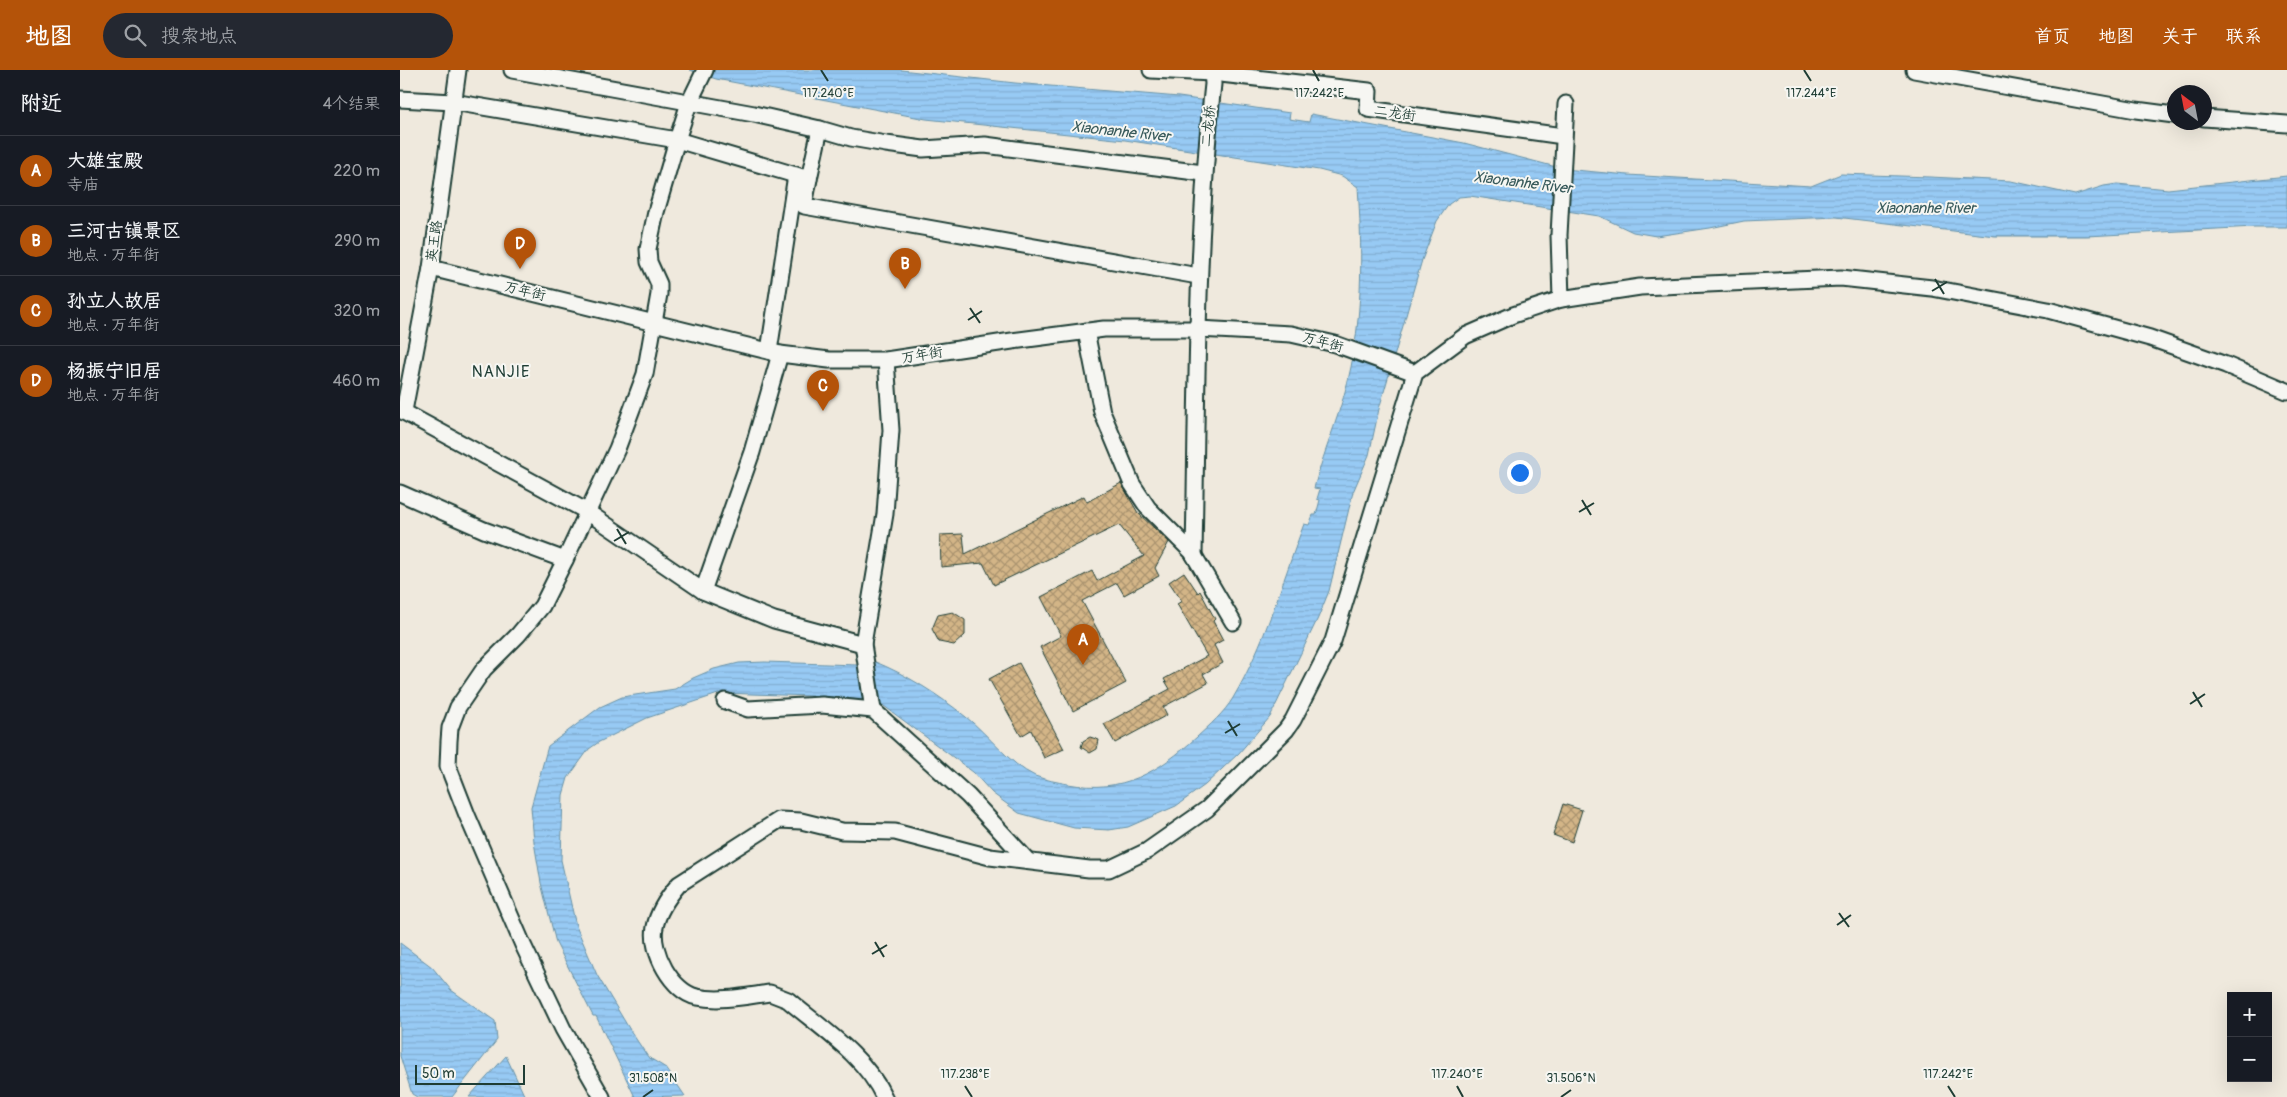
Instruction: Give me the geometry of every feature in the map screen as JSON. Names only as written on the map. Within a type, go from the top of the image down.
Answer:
[{"type":"street","name":"英王路","points":[[402,410],[431,268],[458,70]]},
{"type":"street","points":[[512,70],[689,104],[754,114],[851,138],[904,146],[923,148],[985,145],[1204,170]]},
{"type":"street","points":[[1151,70],[1212,76]]},
{"type":"street","points":[[1914,70],[2167,114]]},
{"type":"street","points":[[602,1097],[563,1029],[523,945],[466,815],[448,766],[450,728],[458,708],[484,668],[518,636],[542,606],[566,560],[586,511],[617,449],[645,374],[660,289],[649,262],[648,250],[656,212],[689,104],[702,76]]},
{"type":"street","name":"二龙街","points":[[1212,76],[1369,92],[1368,109],[1563,136]]},
{"type":"street","name":"二龙桥","points":[[1194,555],[1198,276],[1212,76]]},
{"type":"street","points":[[400,99],[453,102],[677,140],[802,177]]},
{"type":"street","points":[[1561,299],[1560,235],[1564,169],[1563,136],[1566,104]]},
{"type":"street","points":[[2212,119],[2287,124]]},
{"type":"street","points":[[703,591],[752,452],[775,352],[802,177],[820,129]]},
{"type":"street","points":[[802,177],[804,206],[1198,276]]},
{"type":"street","name":"万年街","points":[[431,268],[775,352],[829,360],[886,360],[1104,329],[1198,329],[1291,334],[1335,344],[1415,373]]},
{"type":"street","points":[[884,1097],[874,1078],[856,1057],[788,1000],[770,993],[714,998],[696,997],[681,989],[669,977],[654,937],[655,925],[667,898],[679,884],[779,820],[801,821],[842,831],[895,832],[990,857],[1098,870],[1122,864],[1147,851],[1221,797],[1286,730],[1301,707],[1333,641],[1415,373],[1465,336],[1561,299],[1640,287],[1841,278],[1932,288],[2048,310],[2150,338],[2226,365],[2287,391]]},
{"type":"street","points":[[1086,331],[1102,412],[1132,484],[1148,508],[1194,555],[1233,622]]},
{"type":"street","points":[[873,710],[863,648],[886,505],[891,430],[886,360]]},
{"type":"street","points":[[402,410],[586,511],[703,591],[774,620],[863,648]]},
{"type":"street","points":[[400,493],[484,530],[566,560]]},
{"type":"street","points":[[725,701],[748,709],[822,705],[873,710],[968,796],[1028,861]]},
{"type":"water","name":"Xiaonanhe River","points":[[690,70],[901,70],[1015,83],[1179,97],[1290,113],[1289,119],[1309,122],[1311,114],[1464,143],[1564,169],[1628,175],[1811,186],[1841,174],[1930,177],[2011,181],[2075,195],[2117,184],[2168,189],[2287,176],[2287,227],[2087,236],[1995,236],[1836,217],[1744,221],[1656,236],[1633,232],[1599,216],[1470,196],[1459,197],[1449,204],[1437,221],[1422,260],[1379,409],[1369,455],[1353,492],[1329,591],[1270,717],[1239,753],[1205,785],[1176,806],[1128,827],[1109,830],[1074,828],[1019,813],[992,793],[973,772],[880,703],[873,661],[910,679],[945,701],[975,724],[1016,764],[1035,776],[1051,781],[1088,786],[1106,786],[1123,783],[1154,770],[1168,761],[1212,723],[1233,698],[1244,677],[1264,635],[1304,524],[1309,525],[1313,515],[1316,515],[1320,500],[1317,499],[1320,489],[1314,488],[1348,382],[1358,322],[1360,300],[1360,232],[1358,187],[1342,176],[1319,170],[1125,140],[926,119],[716,79]]},
{"type":"water","points":[[739,663],[858,665],[865,701],[841,697],[721,693],[647,718],[599,742],[589,749],[568,778],[563,795],[561,860],[576,926],[597,975],[630,1030],[648,1057],[666,1068],[685,1096],[635,1097],[596,1016],[593,1016],[556,943],[541,883],[534,842],[531,807],[548,746],[600,707],[622,697],[675,689],[693,678],[714,669]]},
{"type":"water","points":[[400,943],[432,967],[451,990],[495,1021],[497,1040],[452,1097],[417,1097],[412,1094],[400,1056]]},
{"type":"water","points":[[506,1056],[525,1097],[469,1097]]},
{"type":"building","points":[[1121,483],[1138,513],[1169,542],[1155,568],[1159,576],[1124,595],[1117,583],[1082,601],[1126,683],[1073,711],[1040,647],[1061,636],[1041,597],[1092,571],[1097,581],[1144,556],[1119,525],[994,585],[983,563],[941,567],[940,535],[963,534],[965,554],[1084,496],[1087,502]]},
{"type":"building","points":[[1184,572],[1198,593],[1200,591],[1215,619],[1213,621],[1223,640],[1214,645],[1223,663],[1203,674],[1208,683],[1163,707],[1167,715],[1115,743],[1104,724],[1170,689],[1164,679],[1207,656],[1177,604],[1182,601],[1169,582]]},
{"type":"building","points":[[953,612],[965,620],[965,635],[954,645],[939,642],[932,629],[938,615]]},
{"type":"building","points":[[1019,663],[1064,749],[1044,758],[1031,730],[1021,736],[989,679]]},
{"type":"building","points":[[1090,737],[1099,740],[1097,749],[1090,753],[1081,747],[1083,741]]},
{"type":"building","points":[[1563,804],[1582,810],[1572,842],[1553,835]]},
{"type":"place","name":"杨振宁旧居","points":[[520,269]]},
{"type":"place","name":"三河古镇景区","points":[[905,289]]},
{"type":"place","name":"孙立人故居","points":[[823,411]]},
{"type":"place","name":"大雄宝殿","points":[[1083,665]]},
{"type":"district","name":"NANJIE","points":[[501,372]]}]
